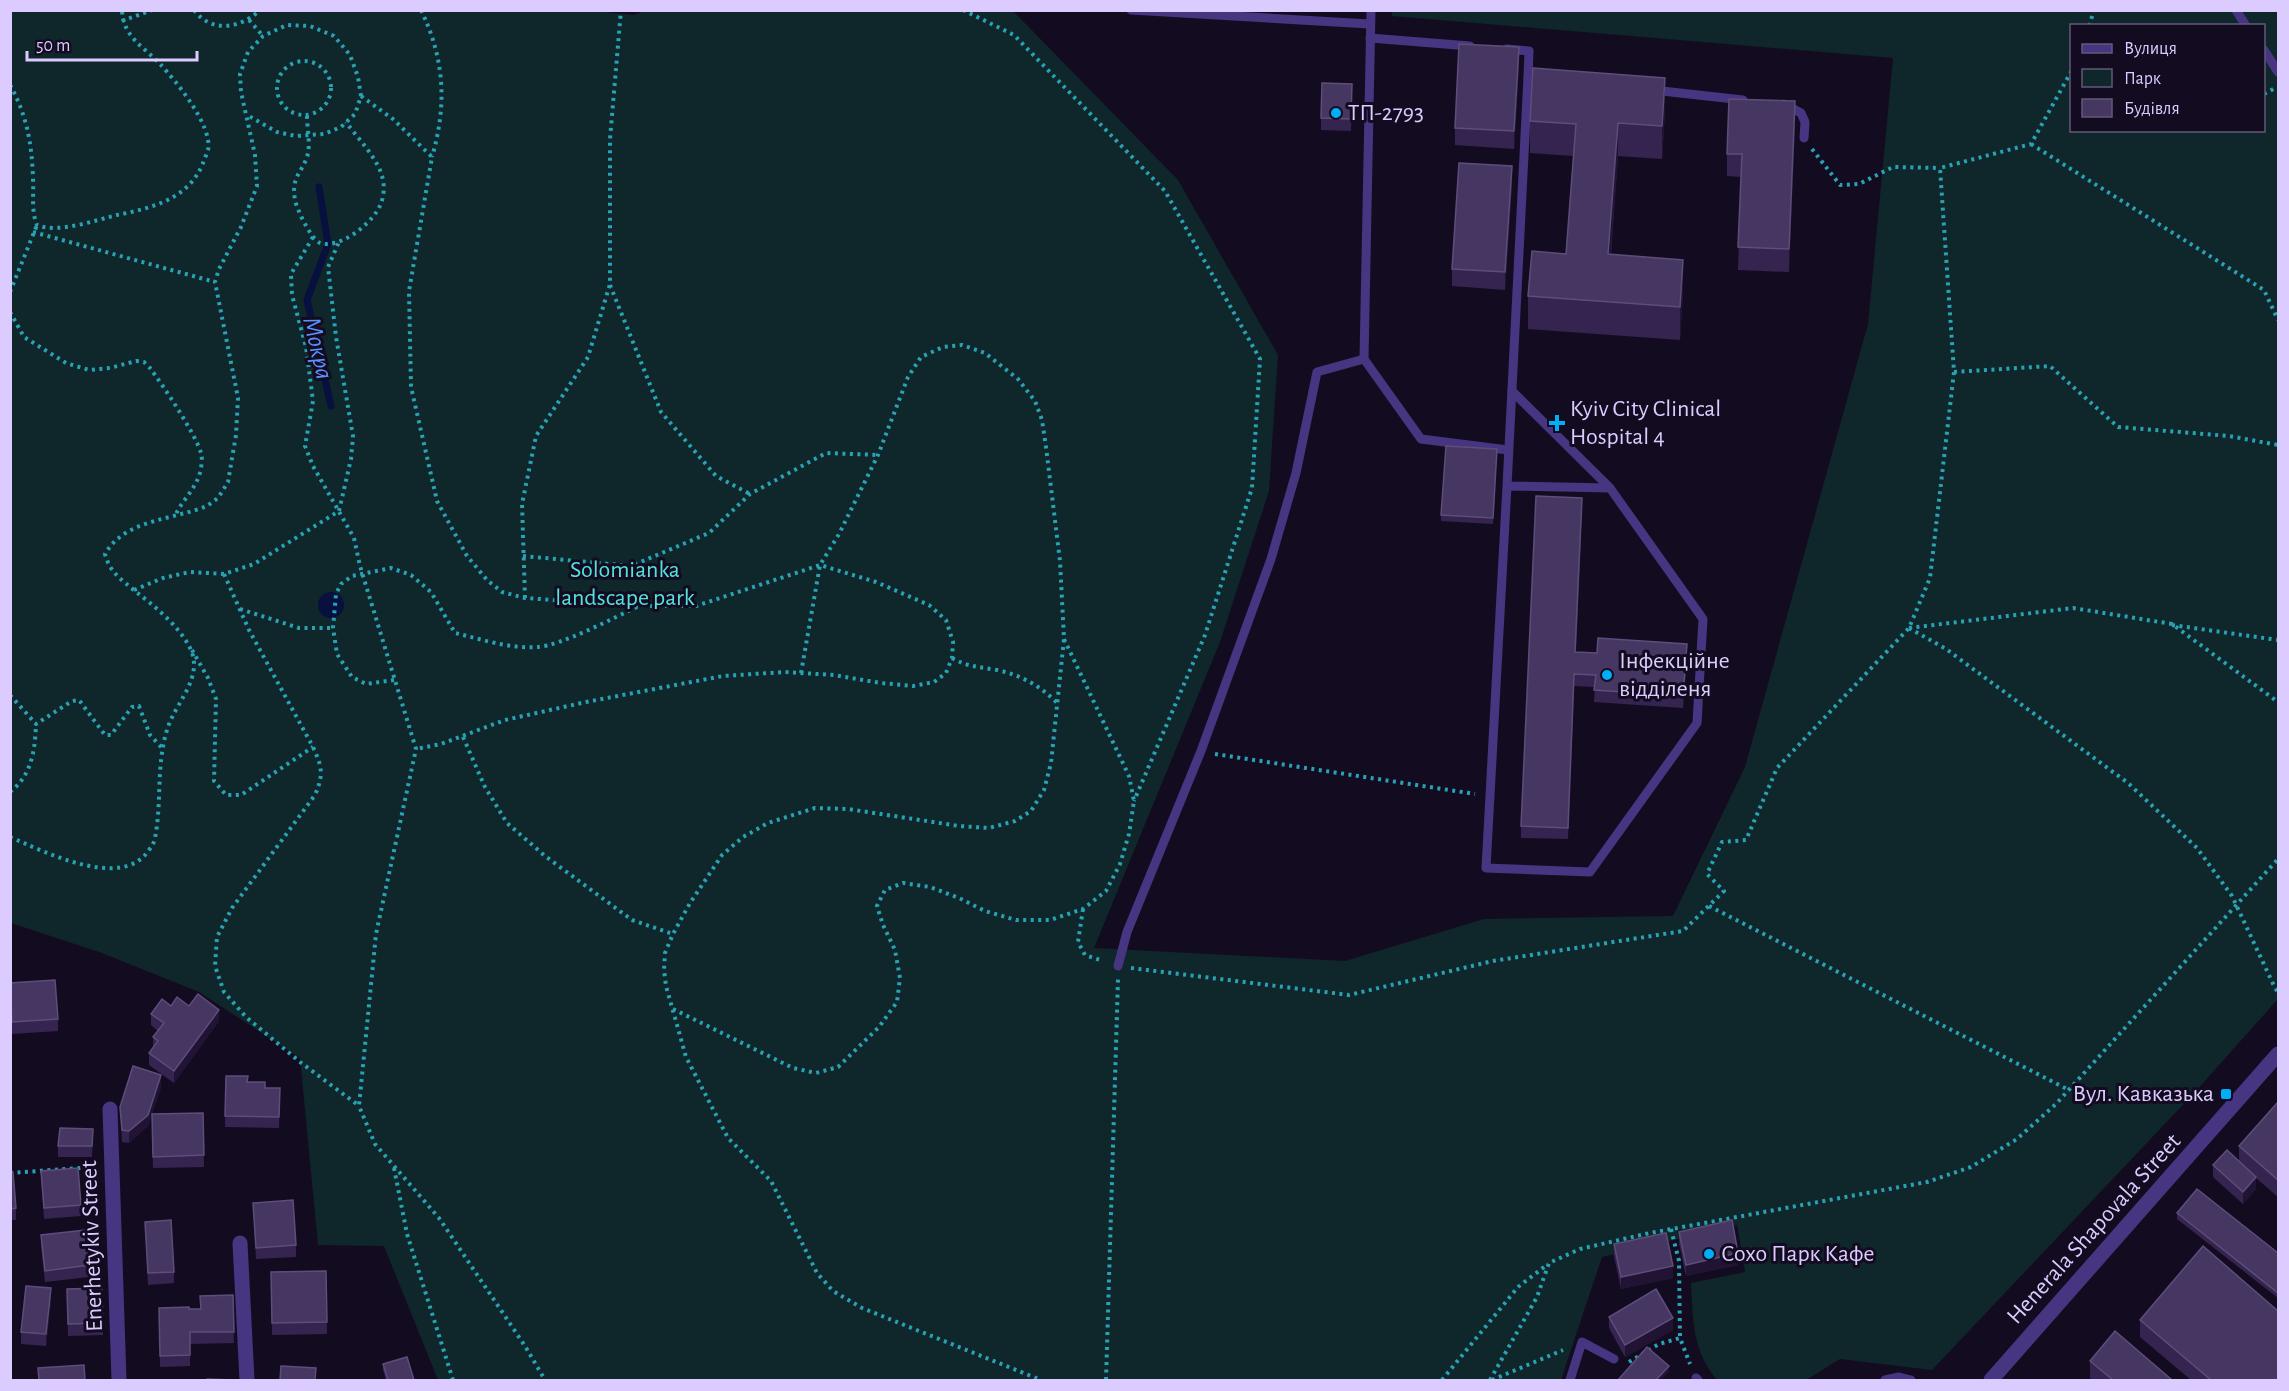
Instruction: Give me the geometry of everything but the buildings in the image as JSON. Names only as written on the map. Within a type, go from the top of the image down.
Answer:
[{"type":"street","name":"Henerala Shapovala Street","points":[[1991,1380],[2276,1063]]},
{"type":"street","name":"Enerhetykiv Street","points":[[110,1109],[119,1380]]},
{"type":"street","points":[[240,1244],[247,1380]]},
{"type":"lane","points":[[1131,10],[1370,24]]},
{"type":"lane","points":[[1371,10],[1364,359],[1421,439],[1508,450]]},
{"type":"lane","points":[[2236,10],[2245,24]]},
{"type":"lane","points":[[1370,38],[1484,47]]},
{"type":"lane","points":[[1495,48],[1529,51],[1486,867],[1590,872],[1697,723],[1703,619],[1610,488],[1512,391]]},
{"type":"lane","points":[[2265,52],[2278,72]]},
{"type":"lane","points":[[1528,77],[1539,78]]},
{"type":"lane","points":[[1644,89],[1749,101]]},
{"type":"lane","points":[[1772,103],[1784,104],[1801,113],[1804,122],[1804,138]]},
{"type":"lane","points":[[1118,966],[1127,932],[1201,751],[1271,559],[1296,473],[1317,372],[1364,359]]},
{"type":"lane","points":[[1507,486],[1610,488]]},
{"type":"lane","points":[[1570,1380],[1582,1342],[1614,1359]]},
{"type":"lane","points":[[1885,1380],[1899,1377],[1911,1380]]},
{"type":"path","points":[[10,85],[19,101],[30,133],[33,216],[37,225],[45,228],[75,225],[155,207],[179,194],[199,174],[209,148],[202,120],[160,63],[135,42],[122,21],[122,10]]},
{"type":"path","points":[[122,21],[152,10]]},
{"type":"path","points":[[194,10],[208,22],[221,26],[236,26],[249,20],[260,10]]},
{"type":"path","points":[[416,749],[463,736],[505,720],[723,676],[784,672],[834,675],[913,686],[934,682],[946,673],[952,658],[953,642],[946,620],[928,605],[876,582],[820,565],[696,606],[640,606],[525,598],[501,592],[487,580],[467,556],[437,501],[411,387],[409,291],[432,157],[441,127],[443,88],[429,28],[421,10]]},
{"type":"path","points":[[525,598],[522,504],[536,436],[588,357],[610,284],[610,139],[621,10]]},
{"type":"path","points":[[672,1009],[793,1068],[816,1073],[838,1067],[879,1027],[897,1002],[900,978],[895,950],[883,926],[878,906],[885,890],[903,883],[930,887],[985,911],[1016,920],[1050,920],[1083,909],[1106,891],[1120,864],[1130,834],[1134,801],[1205,635],[1252,488],[1260,359],[1165,191],[1014,35],[963,10]]},
{"type":"path","points":[[249,20],[263,36]]},
{"type":"path","points":[[247,115],[277,132],[308,136],[324,134],[340,127],[355,114],[361,96],[358,77],[350,55],[334,36],[310,26],[287,25],[263,36],[248,52],[240,75],[241,92],[255,155],[257,186],[215,282],[238,398],[236,435],[228,482],[218,498],[207,506],[130,529],[112,542],[105,554],[108,566],[116,577],[174,626],[190,647],[208,678],[216,699],[214,781],[226,795],[241,795],[313,747]]},
{"type":"path","points":[[303,61],[312,62],[321,67],[331,82],[329,101],[323,108],[307,116],[290,112],[279,99],[277,91],[278,82],[286,67],[303,61]]},
{"type":"path","points":[[1804,138],[1840,185],[1859,184],[1893,167],[1940,168],[2031,144],[2070,75]]},
{"type":"path","points":[[361,96],[393,119],[432,157]]},
{"type":"path","points":[[307,116],[307,157],[298,170],[293,188],[295,202],[313,237],[317,242],[328,244],[339,242],[367,223],[382,201],[384,189],[383,177],[377,165],[346,122]]},
{"type":"path","points":[[2031,144],[2264,290],[2278,320]]},
{"type":"path","points":[[1083,909],[1078,942],[1084,955],[1118,966],[1349,995],[1493,960],[1683,932],[1725,891],[1707,874],[1722,842],[1746,840],[1777,768],[1909,628],[1930,578],[1954,372],[1940,168]]},
{"type":"path","points":[[10,292],[37,225]]},
{"type":"path","points":[[33,232],[215,282]]},
{"type":"path","points":[[313,237],[291,274],[292,295],[306,347],[313,401],[305,446],[313,466],[354,538],[416,749],[376,934],[359,1106],[375,1144],[440,1218],[545,1380]]},
{"type":"path","points":[[134,590],[163,578],[190,572],[224,574],[254,564],[339,511],[351,459],[353,436],[336,337],[328,267],[339,242]]},
{"type":"path","points":[[610,284],[661,412],[716,476],[750,494]]},
{"type":"path","points":[[10,312],[24,337],[66,363],[89,370],[110,368],[136,361],[144,362],[150,368],[195,439],[202,455],[200,474],[193,490],[179,507],[175,516]]},
{"type":"path","points":[[801,673],[820,565],[839,534],[878,455],[909,377],[921,357],[943,347],[962,345],[985,353],[1018,379],[1035,401],[1042,420],[1060,561],[1064,639],[1051,763],[1044,790],[1031,811],[1015,822],[989,828],[959,826],[848,809],[815,808],[768,824],[743,837],[722,855],[690,903],[673,934],[664,953],[664,970],[672,1009],[686,1057],[728,1138],[771,1181],[817,1273],[833,1291],[862,1308],[1041,1380]]},
{"type":"path","points":[[1954,372],[2050,366],[2118,427],[2229,436],[2278,445]]},
{"type":"path","points":[[524,556],[631,566],[709,533],[750,494],[826,453],[878,455]]},
{"type":"path","points":[[394,680],[366,684],[352,677],[337,654],[333,628],[336,594],[341,584],[352,576],[391,568],[411,575],[431,592],[455,633],[517,646],[538,648],[558,642],[640,606]]},
{"type":"path","points":[[224,574],[249,630],[313,747],[320,763],[322,779],[315,795],[232,908],[217,937],[215,966],[224,992],[246,1017],[300,1062],[359,1106]]},
{"type":"path","points":[[1909,628],[2073,608],[2278,639]]},
{"type":"path","points":[[239,609],[299,628],[333,628]]},
{"type":"path","points":[[2172,624],[2278,702]]},
{"type":"path","points":[[1909,628],[1946,649],[2127,783],[2197,848],[2232,896],[2278,992]]},
{"type":"path","points":[[1064,639],[1129,776],[1134,801]]},
{"type":"path","points":[[10,837],[70,861],[100,868],[125,867],[143,859],[155,842],[159,778],[167,730],[188,690],[194,671],[190,647]]},
{"type":"path","points":[[952,658],[966,666],[999,670],[1031,681],[1046,690],[1058,704]]},
{"type":"path","points":[[10,695],[36,724],[35,746],[29,770],[10,792]]},
{"type":"path","points":[[36,724],[72,701],[79,700],[105,735],[111,735],[132,707],[139,706],[150,735],[164,750]]},
{"type":"path","points":[[463,736],[484,788],[507,823],[545,856],[632,920],[673,934]]},
{"type":"path","points":[[1201,751],[1490,797]]},
{"type":"path","points":[[1442,1380],[1518,1287],[1549,1263],[1580,1249],[1671,1229],[1927,1182],[1971,1167],[2017,1139],[2068,1090],[2278,860]]},
{"type":"path","points":[[1709,906],[2068,1090]]},
{"type":"path","points":[[1106,1380],[1118,966]]},
{"type":"path","points":[[10,1173],[26,1170],[111,1167]]},
{"type":"path","points":[[394,1167],[407,1234],[453,1380]]},
{"type":"path","points":[[1671,1229],[1679,1261],[1680,1338],[1697,1379]]},
{"type":"path","points":[[1491,1380],[1537,1297],[1549,1263]]},
{"type":"path","points":[[1614,1359],[1626,1364],[1659,1344],[1680,1338]]},
{"type":"path","points":[[1491,1380],[1582,1342]]},
{"type":"green space","name":"Solomianka landscape park","points":[[584,10],[634,15],[647,10],[1013,11],[1178,180],[1278,355],[1269,491],[1220,642],[1094,948],[1345,961],[1484,919],[1673,916],[1745,767],[1868,324],[1893,58],[1392,16],[1392,11],[2278,11],[2278,999],[2195,1092],[1932,1370],[1840,1359],[1806,1380],[1717,1380],[1698,1346],[1691,1283],[1745,1272],[1737,1225],[1602,1257],[1561,1380],[438,1380],[384,1246],[318,1245],[300,1058],[199,992],[102,953],[11,923],[11,11]]},
{"type":"shaded area","points":[[331,592],[340,596],[344,605],[340,614],[331,618],[322,614],[318,605],[322,596]]},
{"type":"waterway","name":"Мокра","points":[[319,187],[328,244],[307,300],[331,406]]},
{"type":"place","name":"ТП-2793","points":[[1336,113]]},
{"type":"place","name":"Kyiv City Clinical Hospital 4","points":[[1557,423]]},
{"type":"place","name":"Інфекційне відділеня","points":[[1607,675]]},
{"type":"place","name":"Вул. Кавказька","points":[[2226,1094]]},
{"type":"place","name":"Сохо Парк Кафе","points":[[1709,1254]]}]
